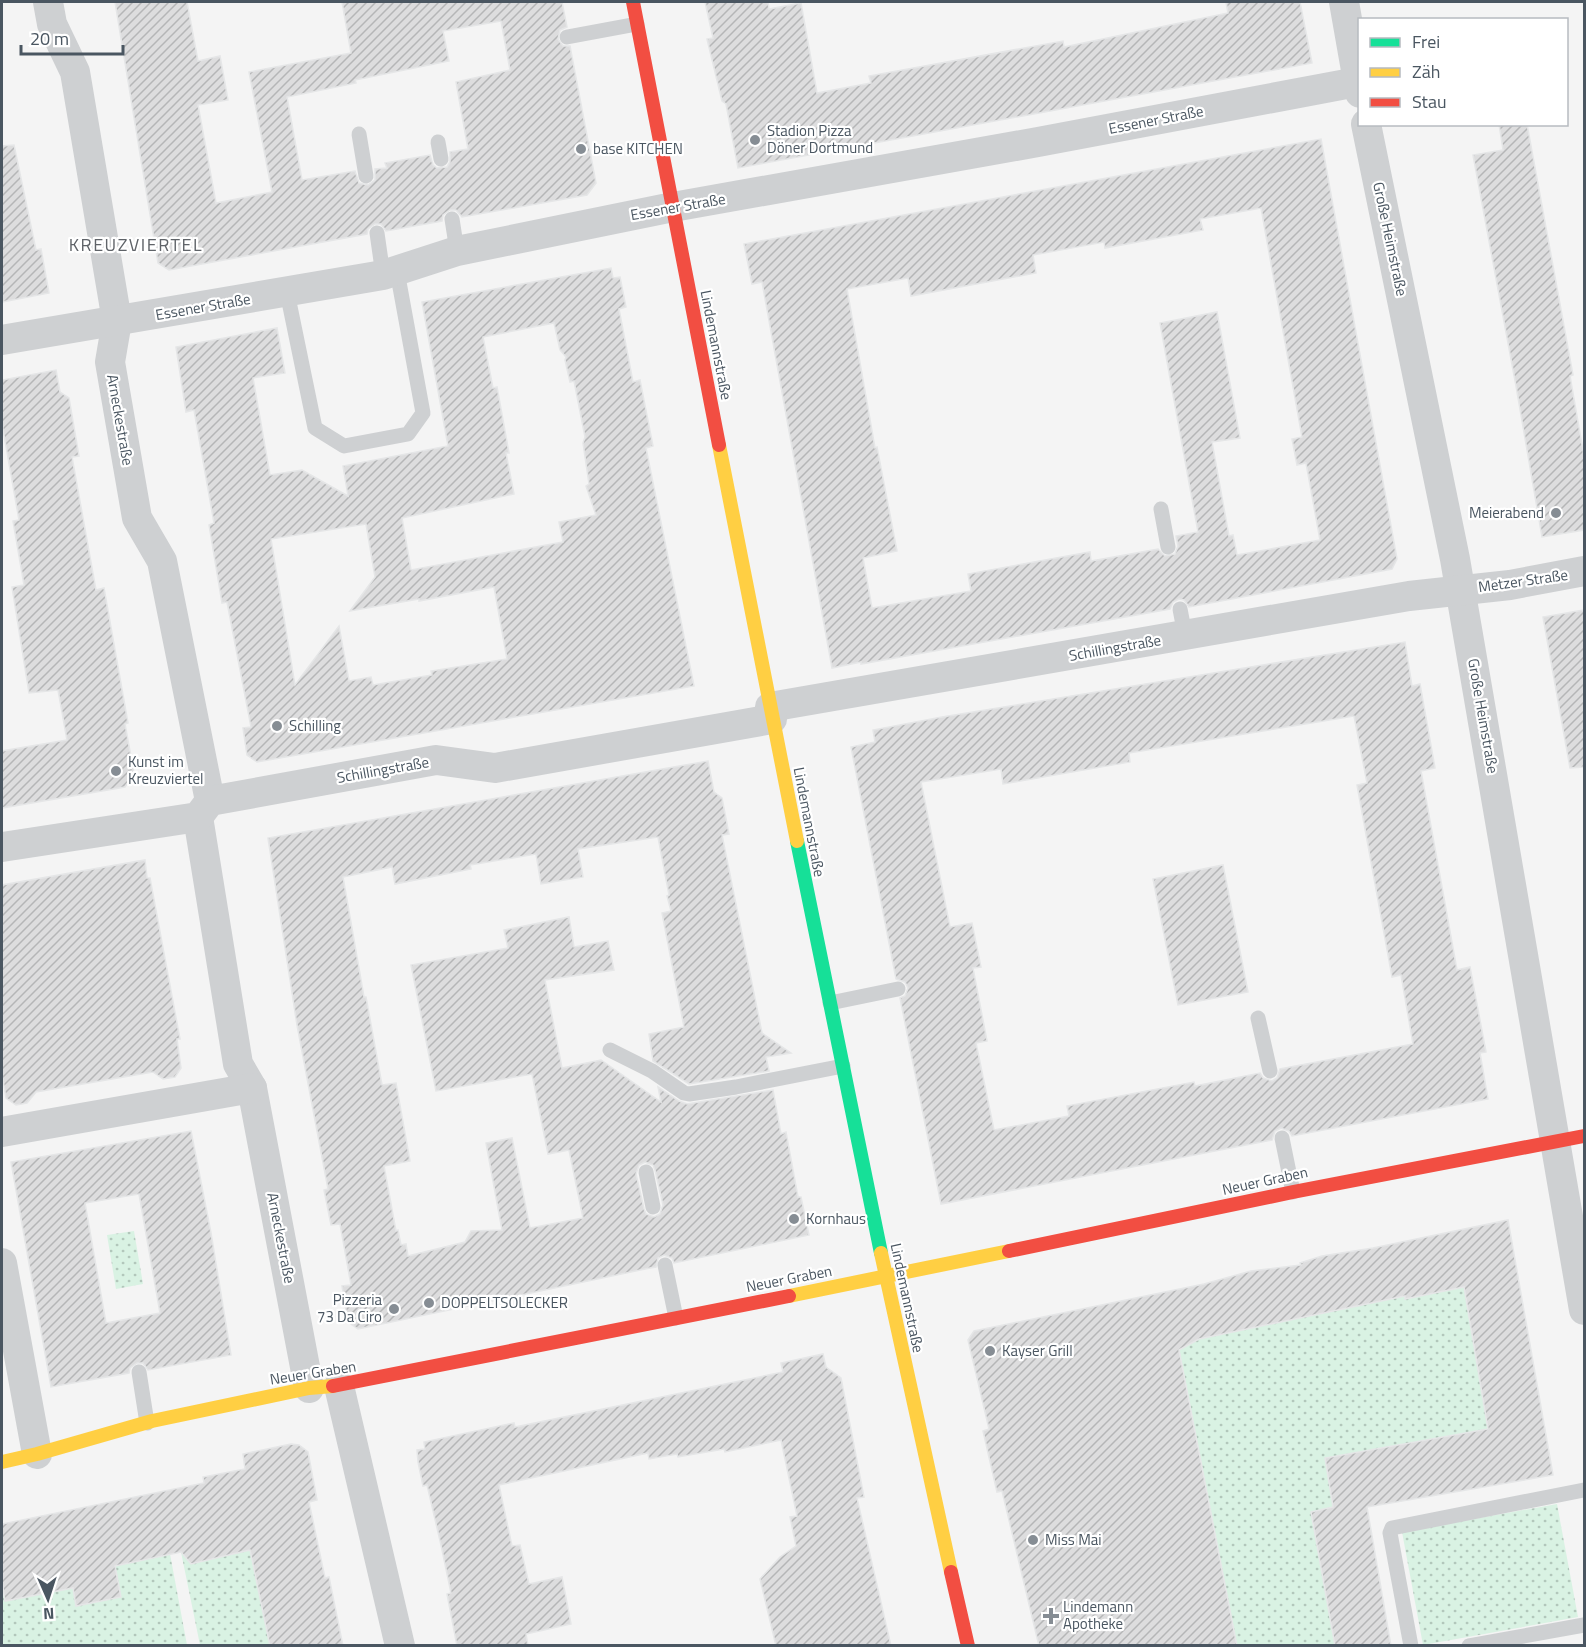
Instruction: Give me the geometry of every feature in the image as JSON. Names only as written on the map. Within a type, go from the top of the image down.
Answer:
[{"type":"main road","name":"Lindemannstraße","points":[[633,2],[771,713],[830,1003],[886,1277],[952,1583],[968,1646]]},
{"type":"main road","name":"Neuer Graben","points":[[2,1462],[147,1422],[886,1277],[1293,1192],[1584,1136]]},
{"type":"street","name":"Arneckestraße","points":[[48,2],[52,24],[75,72],[117,321],[110,362],[137,518],[162,561],[204,809],[238,1064],[252,1088],[324,1387],[400,1646]]},
{"type":"street","points":[[1344,2],[1358,88]]},
{"type":"street","name":"Essener Straße","points":[[2,340],[390,273],[457,251],[673,207],[1358,88]]},
{"type":"street","name":"Große Heimstraße","points":[[1366,126],[1461,589],[1584,1310]]},
{"type":"street","name":"Metzer Straße","points":[[1461,589],[1510,585],[1584,571]]},
{"type":"street","name":"Schillingstraße","points":[[2,847],[204,809],[436,760],[495,768],[771,713],[1182,622],[1461,589]]},
{"type":"street","points":[[2,1132],[252,1088]]},
{"type":"street","points":[[2,1263],[37,1454]]},
{"type":"lane","points":[[567,37],[637,24]]},
{"type":"lane","points":[[359,134],[366,176]]},
{"type":"lane","points":[[438,142],[441,159]]},
{"type":"lane","points":[[452,219],[457,251]]},
{"type":"lane","points":[[287,292],[315,428],[344,446],[408,434],[423,413],[390,273],[377,233]]},
{"type":"lane","points":[[1161,509],[1168,547]]},
{"type":"lane","points":[[830,1003],[898,989]]},
{"type":"lane","points":[[1258,1018],[1270,1071]]},
{"type":"lane","points":[[610,1050],[652,1071],[689,1094],[843,1066]]},
{"type":"lane","points":[[1282,1138],[1293,1192]]},
{"type":"lane","points":[[646,1172],[653,1207]]},
{"type":"lane","points":[[665,1265],[676,1318]]},
{"type":"lane","points":[[139,1372],[147,1422]]},
{"type":"lane","points":[[1411,1646],[1390,1533],[1392,1528],[1584,1490]]},
{"type":"lane","points":[[1469,1646],[1584,1625]]},
{"type":"green space","points":[[134,1231],[143,1284],[116,1289],[107,1235]]},
{"type":"green space","points":[[1464,1287],[1488,1430],[1325,1458],[1333,1507],[1311,1512],[1335,1645],[1237,1645],[1178,1343],[1404,1296],[1405,1299]]},
{"type":"green space","points":[[1557,1504],[1578,1617],[1423,1645],[1402,1532]]},
{"type":"green space","points":[[273,1520],[257,1582],[270,1645],[200,1645],[181,1552],[191,1564],[208,1560]]},
{"type":"green space","points":[[170,1554],[187,1645],[2,1646],[2,1594],[5,1601],[41,1594],[72,1582],[76,1606],[120,1597],[115,1565]]},
{"type":"building","points":[[115,2],[187,2],[198,61],[220,56],[228,100],[198,105],[216,203],[272,192],[249,72],[351,53],[342,2],[562,2],[567,27],[560,30],[558,39],[563,46],[570,46],[596,183],[587,195],[462,217],[456,210],[450,210],[443,215],[442,221],[386,231],[381,224],[375,224],[368,229],[367,234],[169,270],[158,263]],"holes":[[[501,21],[510,70],[456,82],[468,149],[450,152],[450,162],[447,167],[437,168],[433,165],[430,155],[385,163],[387,168],[375,169],[375,180],[368,185],[359,183],[355,171],[302,180],[287,97],[356,83],[355,80],[449,61],[443,31]]]},
{"type":"building","points":[[705,2],[768,2],[769,9],[801,3],[817,93],[871,83],[869,76],[1063,41],[1064,47],[1228,13],[1226,2],[1300,2],[1312,63],[738,168],[726,104],[722,101],[707,39],[713,38]]},
{"type":"building","points":[[1499,126],[1527,126],[1573,375],[1570,376],[1584,456],[1584,530],[1542,537],[1473,155],[1503,150]]},
{"type":"building","points":[[1321,139],[1397,559],[1392,569],[1189,607],[1184,600],[1179,599],[1173,602],[1170,609],[832,668],[762,282],[752,284],[744,244]],"holes":[[[1261,208],[1302,437],[1292,439],[1297,465],[1306,463],[1320,540],[1237,555],[1233,535],[1229,536],[1212,442],[1240,438],[1217,312],[1160,323],[1198,532],[1176,536],[1178,546],[1175,554],[1165,556],[1158,549],[1091,561],[1090,552],[968,574],[971,591],[872,608],[863,558],[897,551],[877,447],[875,448],[847,289],[908,278],[911,296],[1036,273],[1033,255],[1104,242],[1105,248],[1203,230],[1200,219]]]},
{"type":"building","points":[[14,145],[36,250],[41,249],[49,293],[2,302],[2,146]]},
{"type":"building","points":[[611,268],[613,278],[620,277],[626,307],[619,309],[633,382],[640,380],[653,446],[646,448],[694,686],[257,762],[247,755],[243,728],[251,727],[227,602],[222,603],[209,525],[214,523],[194,410],[186,412],[176,347],[277,328],[285,373],[253,378],[270,475],[302,470],[348,496],[343,466],[448,446],[422,302]],"holes":[[[554,323],[560,350],[566,357],[570,382],[574,381],[585,437],[583,443],[589,484],[586,486],[596,515],[559,522],[563,542],[411,570],[402,518],[514,494],[497,387],[493,388],[483,337]],[[366,524],[375,577],[350,611],[494,587],[507,659],[431,671],[432,675],[373,685],[371,677],[349,681],[339,626],[295,685],[271,539]]]},
{"type":"building","points":[[56,370],[60,392],[69,398],[79,456],[72,457],[96,590],[104,588],[128,723],[125,724],[134,773],[125,787],[2,808],[2,751],[67,740],[58,690],[29,693],[12,587],[24,585],[13,521],[19,520],[2,424],[2,380]]},
{"type":"building","points":[[1584,610],[1584,767],[1570,768],[1543,617]]},
{"type":"building","points":[[1405,642],[1412,686],[1420,684],[1435,768],[1421,771],[1457,970],[1470,967],[1486,1052],[1480,1053],[1488,1099],[1292,1136],[1289,1131],[1281,1128],[1275,1131],[1272,1140],[941,1204],[900,998],[905,996],[908,988],[905,982],[896,979],[851,747],[875,742],[873,730]],"holes":[[[1354,716],[1367,783],[1357,785],[1392,977],[1401,975],[1413,1044],[1280,1069],[1277,1078],[1272,1081],[1263,1078],[1260,1073],[1195,1086],[1194,1082],[1067,1106],[1069,1116],[994,1130],[976,1043],[987,1041],[973,968],[981,967],[972,923],[950,927],[921,782],[1001,769],[1003,784],[1130,762],[1129,753]]]},
{"type":"building","points":[[708,761],[714,792],[722,798],[729,834],[722,835],[762,1033],[791,1053],[766,1057],[769,1071],[689,1084],[653,1061],[649,1034],[684,1027],[662,913],[671,911],[658,837],[578,849],[583,877],[541,884],[536,854],[470,865],[471,869],[395,884],[392,867],[343,877],[382,1085],[396,1083],[410,1161],[384,1166],[396,1231],[398,1230],[401,1245],[406,1244],[408,1256],[465,1242],[471,1231],[502,1230],[486,1143],[512,1138],[530,1228],[583,1218],[569,1150],[548,1154],[532,1074],[436,1091],[411,965],[508,948],[504,930],[569,917],[574,947],[608,941],[614,970],[545,980],[562,1068],[601,1060],[661,1102],[658,1087],[687,1104],[773,1090],[781,1134],[786,1132],[798,1197],[801,1197],[809,1235],[674,1263],[672,1258],[664,1255],[658,1258],[656,1267],[358,1329],[348,1322],[342,1286],[351,1285],[340,1224],[331,1225],[324,1190],[328,1189],[297,1025],[268,838]],"holes":[[[645,1162],[653,1165],[663,1205],[660,1214],[654,1217],[646,1214],[636,1174],[639,1165]]]},
{"type":"building","points":[[145,860],[180,1039],[177,1039],[181,1068],[175,1077],[163,1079],[153,1072],[36,1092],[27,1103],[16,1105],[6,1098],[2,1074],[2,885]]},
{"type":"building","points":[[1223,865],[1248,992],[1178,1005],[1153,879]]},
{"type":"building","points":[[191,1131],[231,1355],[148,1370],[143,1363],[137,1363],[130,1368],[129,1373],[51,1387],[11,1162]],"holes":[[[139,1194],[160,1313],[106,1323],[85,1203]]]},
{"type":"building","points":[[1508,1220],[1553,1475],[1367,1507],[1391,1646],[1335,1646],[1311,1512],[1333,1507],[1325,1458],[1488,1429],[1464,1287],[1405,1299],[1405,1296],[1199,1339],[1179,1350],[1237,1646],[1039,1646],[1002,1491],[997,1492],[983,1431],[989,1429],[968,1340],[974,1331],[1204,1284],[1251,1271],[1301,1265],[1300,1263],[1322,1256],[1373,1248]]},
{"type":"building","points":[[823,1354],[826,1367],[841,1378],[864,1497],[857,1498],[891,1646],[776,1646],[760,1579],[780,1557],[796,1546],[790,1517],[797,1516],[781,1440],[725,1452],[724,1449],[678,1457],[677,1454],[649,1459],[648,1453],[499,1485],[512,1546],[520,1545],[529,1584],[562,1577],[571,1624],[526,1634],[528,1646],[457,1646],[447,1594],[451,1593],[441,1545],[427,1485],[423,1486],[418,1462],[417,1450],[425,1449],[424,1442],[514,1423],[515,1427],[783,1372],[781,1363]]},
{"type":"building","points":[[291,1444],[299,1445],[308,1452],[317,1500],[309,1502],[325,1578],[329,1577],[343,1646],[270,1646],[250,1550],[191,1564],[181,1552],[115,1566],[121,1597],[76,1606],[73,1588],[5,1601],[2,1581],[2,1524],[204,1483],[203,1477],[245,1469],[243,1454]]},
{"type":"traffic: fast","points":[[797,841],[881,1253]]},
{"type":"traffic: slow","points":[[719,445],[797,841]]},
{"type":"traffic: slow","points":[[789,1296],[1009,1251]]},
{"type":"traffic: slow","points":[[881,1253],[951,1572]]},
{"type":"traffic: slow","points":[[2,1462],[152,1421],[309,1388],[333,1386]]},
{"type":"traffic: jam","points":[[633,2],[719,445]]},
{"type":"traffic: jam","points":[[1009,1251],[1293,1192],[1584,1136]]},
{"type":"traffic: jam","points":[[333,1386],[789,1296]]},
{"type":"traffic: jam","points":[[951,1572],[968,1646]]},
{"type":"place","name":"Stadion Pizza Döner Dortmund","points":[[755,140]]},
{"type":"place","name":"base KITCHEN","points":[[581,149]]},
{"type":"place","name":"Meierabend","points":[[1556,513]]},
{"type":"place","name":"Schilling","points":[[277,726]]},
{"type":"place","name":"Kunst im Kreuzviertel","points":[[116,771]]},
{"type":"place","name":"Kornhaus","points":[[794,1219]]},
{"type":"place","name":"DOPPELTSOLECKER","points":[[429,1303]]},
{"type":"place","name":"Pizzeria 73 Da Ciro","points":[[394,1309]]},
{"type":"place","name":"Kayser Grill","points":[[990,1351]]},
{"type":"place","name":"Miss Mai","points":[[1033,1540]]},
{"type":"place","name":"Lindemann Apotheke","points":[[1051,1616]]},
{"type":"district","name":"KREUZVIERTEL","points":[[136,245]]}]
